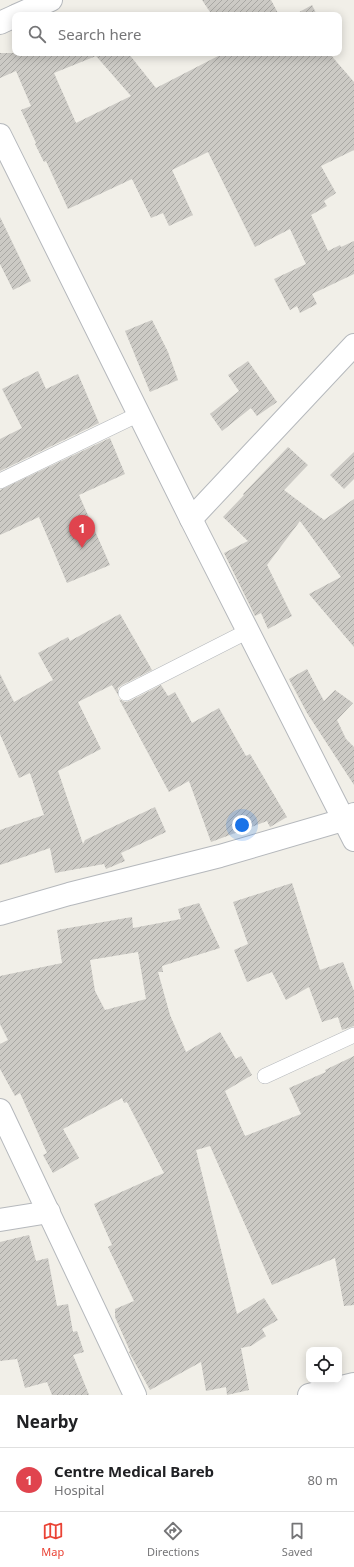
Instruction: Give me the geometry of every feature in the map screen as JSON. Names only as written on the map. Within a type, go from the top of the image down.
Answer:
[{"type":"street","points":[[25,12],[51,0]]},
{"type":"street","points":[[0,23],[12,18]]},
{"type":"street","points":[[0,135],[248,631],[348,817],[354,840]]},
{"type":"street","points":[[191,519],[354,345]]},
{"type":"street","points":[[0,914],[69,894],[220,856],[348,817]]},
{"type":"street","points":[[0,1110],[135,1395]]},
{"type":"street","points":[[0,1220],[49,1212]]},
{"type":"street","points":[[308,1395],[354,1384]]},
{"type":"lane","points":[[0,481],[139,414]]},
{"type":"lane","points":[[126,693],[248,631]]},
{"type":"lane","points":[[265,1076],[354,1035]]},
{"type":"building","points":[[202,0],[271,0],[277,12],[210,12]]},
{"type":"building","points":[[312,5],[316,12],[299,12]]},
{"type":"building","points":[[0,53],[12,53],[12,56],[96,56],[130,56],[156,88],[218,56],[332,56],[354,82],[354,150],[321,166],[336,193],[324,201],[327,206],[311,215],[328,251],[340,245],[341,247],[354,241],[354,274],[312,294],[317,304],[300,313],[297,306],[290,310],[274,279],[306,264],[290,229],[255,247],[208,152],[172,170],[193,215],[169,226],[163,213],[151,218],[132,179],[68,209],[46,161],[44,162],[35,144],[36,143],[21,110],[31,106],[16,71],[0,78]],"holes":[[[96,56],[131,96],[76,123],[54,73]]]},
{"type":"building","points":[[0,217],[31,281],[13,290],[0,264]]},
{"type":"building","points":[[152,320],[168,352],[178,380],[150,392],[125,331]]},
{"type":"building","points":[[248,361],[277,402],[257,416],[251,408],[222,431],[210,414],[239,391],[228,375]]},
{"type":"building","points":[[38,371],[46,389],[78,374],[99,423],[0,471],[0,439],[22,428],[2,389]]},
{"type":"building","points":[[110,438],[125,474],[79,495],[110,565],[67,583],[39,517],[0,535],[0,490]]},
{"type":"building","points":[[288,447],[308,465],[284,490],[324,520],[354,499],[354,647],[309,594],[341,577],[300,521],[267,565],[292,616],[268,629],[261,613],[255,616],[224,553],[248,541],[223,517]]},
{"type":"building","points":[[354,452],[354,479],[344,489],[330,475]]},
{"type":"building","points":[[120,614],[152,670],[122,685],[118,688],[118,695],[112,685],[78,702],[101,749],[58,771],[83,844],[85,840],[155,807],[166,832],[121,853],[125,861],[106,869],[104,864],[55,873],[50,848],[0,865],[0,830],[44,815],[30,773],[19,778],[0,734],[0,674],[14,702],[53,680],[38,653],[68,637],[70,641]]},
{"type":"building","points":[[307,669],[324,701],[335,690],[353,703],[337,720],[346,739],[354,747],[354,785],[307,713],[289,679]]},
{"type":"building","points":[[161,685],[168,696],[175,692],[192,723],[219,708],[246,756],[250,754],[287,817],[270,827],[267,821],[211,842],[189,781],[169,792],[119,699],[125,702],[130,701]]},
{"type":"building","points":[[292,883],[320,970],[343,962],[354,991],[354,1026],[342,1030],[338,1017],[322,1022],[309,987],[286,1000],[272,972],[247,982],[234,950],[248,944],[233,902]]},
{"type":"building","points":[[199,903],[220,948],[162,966],[163,972],[158,972],[170,1015],[186,1052],[220,1032],[236,1059],[241,1056],[252,1075],[225,1091],[245,1136],[301,1114],[289,1088],[326,1072],[325,1070],[354,1056],[354,1305],[344,1306],[335,1258],[272,1285],[210,1146],[196,1150],[237,1314],[264,1298],[278,1320],[262,1329],[266,1336],[251,1346],[241,1348],[249,1390],[227,1395],[226,1387],[206,1391],[201,1362],[150,1390],[129,1352],[130,1351],[115,1317],[115,1309],[134,1301],[108,1247],[112,1245],[94,1204],[164,1173],[127,1102],[124,1103],[122,1098],[63,1129],[79,1158],[53,1173],[43,1155],[47,1153],[20,1093],[15,1096],[0,1069],[0,1044],[8,1040],[0,1024],[0,976],[62,963],[57,930],[132,917],[133,928],[181,919],[178,909]],"holes":[[[138,952],[146,999],[105,1010],[95,991],[90,960]]]},
{"type":"building","points":[[29,1235],[36,1261],[48,1258],[57,1306],[68,1304],[73,1332],[77,1331],[84,1352],[73,1355],[89,1395],[52,1395],[47,1382],[25,1388],[17,1359],[0,1361],[0,1242]]},
{"type":"place","name":"Centre Medical Bareb","points":[[82,548]]}]
